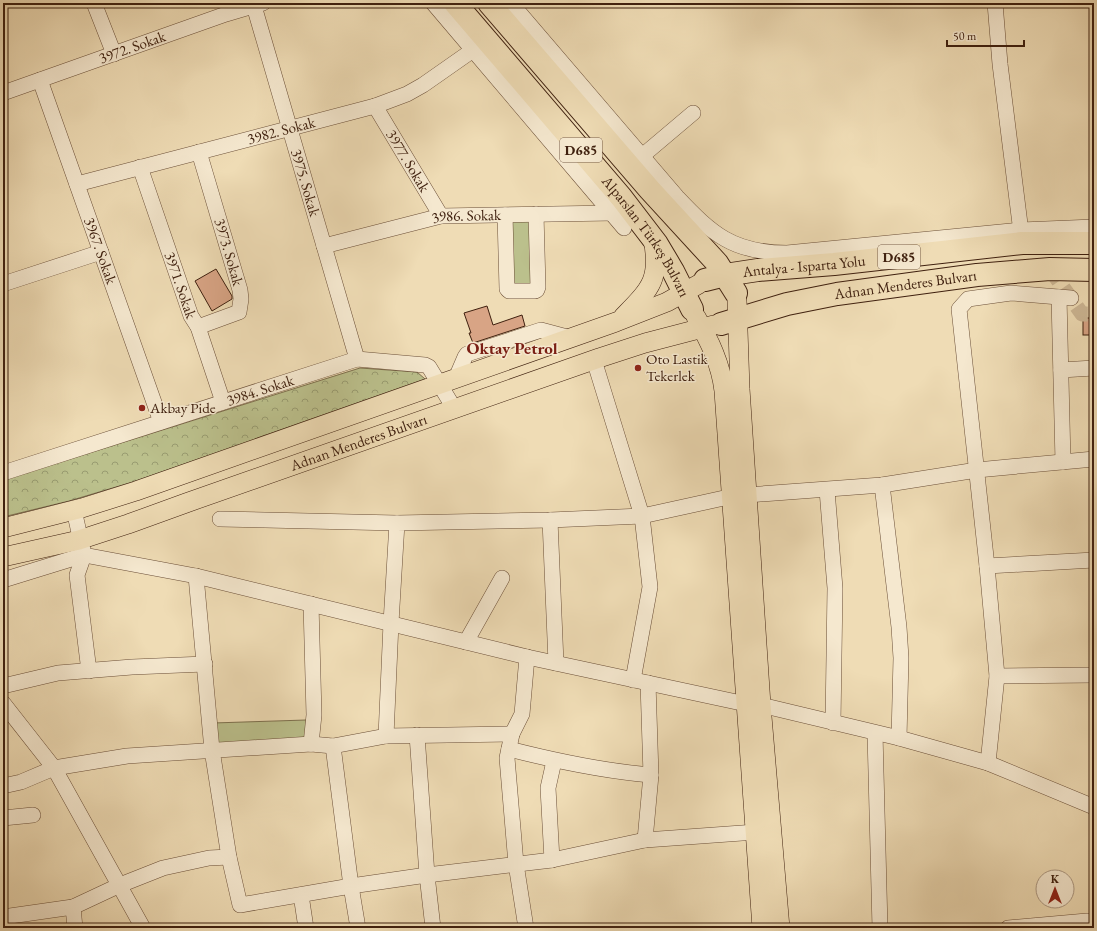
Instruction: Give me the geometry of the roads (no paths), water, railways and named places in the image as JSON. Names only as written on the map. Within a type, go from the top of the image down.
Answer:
[{"type":"highway","name":"Alparslan Türkeş Bulvarı","points":[[455,3],[621,197],[653,238],[673,271],[712,304]]},
{"type":"highway","name":"Alparslan Türkeş Bulvarı","points":[[488,3],[636,161],[675,218],[708,253],[712,304]]},
{"type":"highway","name":"Antalya - Isparta Yolu","points":[[712,304],[1022,236],[1094,243]]},
{"type":"highway","name":"Adnan Menderes Bulvarı","points":[[712,304],[813,298],[899,285],[1050,269],[1094,270]]},
{"type":"main road","points":[[619,321],[639,300],[652,282],[655,273],[656,257],[653,238]]},
{"type":"main road","name":"Adnan Menderes Bulvarı","points":[[3,528],[74,510],[136,491],[619,321],[667,302],[712,304]]},
{"type":"main road","points":[[712,304],[712,348],[723,379],[740,496]]},
{"type":"main road","points":[[712,304],[740,389],[740,496],[753,704],[756,832],[762,928]]},
{"type":"main road","name":"Adnan Menderes Bulvarı","points":[[3,557],[82,547],[128,524],[454,408],[645,343],[712,304]]},
{"type":"main road","points":[[753,704],[780,928]]},
{"type":"street","points":[[94,3],[114,54]]},
{"type":"street","points":[[433,3],[624,228]]},
{"type":"street","points":[[511,3],[636,161],[696,217],[721,237],[736,245],[769,253],[786,253],[1022,236],[1094,227]]},
{"type":"street","points":[[995,3],[1000,64],[1022,236]]},
{"type":"street","name":"3972. Sokak","points":[[3,93],[258,4]]},
{"type":"street","name":"3975. Sokak","points":[[258,4],[290,128],[357,359]]},
{"type":"street","name":"3982. Sokak","points":[[77,184],[375,106],[415,90],[473,50]]},
{"type":"street","name":"3967. Sokak","points":[[40,80],[162,422]]},
{"type":"street","name":"3977. Sokak","points":[[375,106],[441,216]]},
{"type":"street","points":[[636,161],[693,113]]},
{"type":"street","name":"3973. Sokak","points":[[198,326],[239,312],[241,299],[240,290],[199,152]]},
{"type":"street","name":"3971. Sokak","points":[[140,167],[191,316],[198,326],[223,402]]},
{"type":"street","name":"3986. Sokak","points":[[324,246],[441,216],[612,213]]},
{"type":"street","points":[[506,215],[507,290],[537,290],[536,214]]},
{"type":"street","points":[[3,284],[101,252]]},
{"type":"street","points":[[988,763],[997,676],[987,566],[959,309],[968,300],[1011,293],[1065,297],[1061,370],[1063,462]]},
{"type":"street","name":"3984. Sokak","points":[[3,473],[357,359],[424,365],[429,367],[448,381],[454,408]]},
{"type":"street","points":[[594,360],[642,516],[650,587],[633,680]]},
{"type":"street","points":[[1061,370],[1094,368]]},
{"type":"street","points":[[220,519],[397,523],[550,520],[642,516],[740,496],[882,485],[977,470],[1094,459]]},
{"type":"street","points":[[882,485],[899,627],[899,738]]},
{"type":"street","points":[[827,490],[835,588],[833,722]]},
{"type":"street","points":[[74,510],[82,547],[77,575],[89,671]]},
{"type":"street","points":[[550,520],[556,663]]},
{"type":"street","points":[[386,736],[390,623],[397,523]]},
{"type":"street","points":[[3,580],[82,547],[527,657],[753,704],[899,738],[988,763],[1094,807]]},
{"type":"street","points":[[987,566],[1094,560]]},
{"type":"street","points":[[196,576],[212,750],[228,857],[240,905],[350,886],[552,860],[645,840],[756,832]]},
{"type":"street","points":[[466,642],[502,578]]},
{"type":"street","points":[[311,744],[314,715],[312,604]]},
{"type":"street","points":[[526,928],[516,864],[507,758],[512,734],[522,714],[527,657]]},
{"type":"street","points":[[3,686],[58,673],[132,667],[205,664]]},
{"type":"street","points":[[997,676],[1094,675]]},
{"type":"street","points":[[645,840],[651,775],[648,683]]},
{"type":"street","points":[[3,703],[54,768],[143,928]]},
{"type":"street","points":[[875,733],[880,928]]},
{"type":"street","points":[[3,786],[21,782],[54,768],[127,756],[311,744],[333,746],[386,736],[512,734]]},
{"type":"street","points":[[417,735],[427,875],[433,928]]},
{"type":"street","points":[[333,746],[350,886],[358,928]]},
{"type":"street","points":[[509,749],[554,761],[623,773],[651,775]]},
{"type":"street","points":[[552,860],[548,788],[554,761]]},
{"type":"street","points":[[3,818],[33,815]]},
{"type":"street","points":[[3,917],[73,907],[120,885],[163,868],[209,858],[228,857]]},
{"type":"street","points":[[301,895],[306,928]]},
{"type":"street","points":[[73,907],[75,928]]},
{"type":"street","points":[[1008,928],[1087,921],[1094,922]]},
{"type":"tunnel","points":[[1050,269],[1082,314],[1094,314]]},
{"type":"place","name":"Oto Lastik Tekerlek","points":[[638,368]]},
{"type":"place","name":"Akbay Pide","points":[[142,408]]},
{"type":"district","name":"Oktay Petrol","points":[[512,348]]}]
